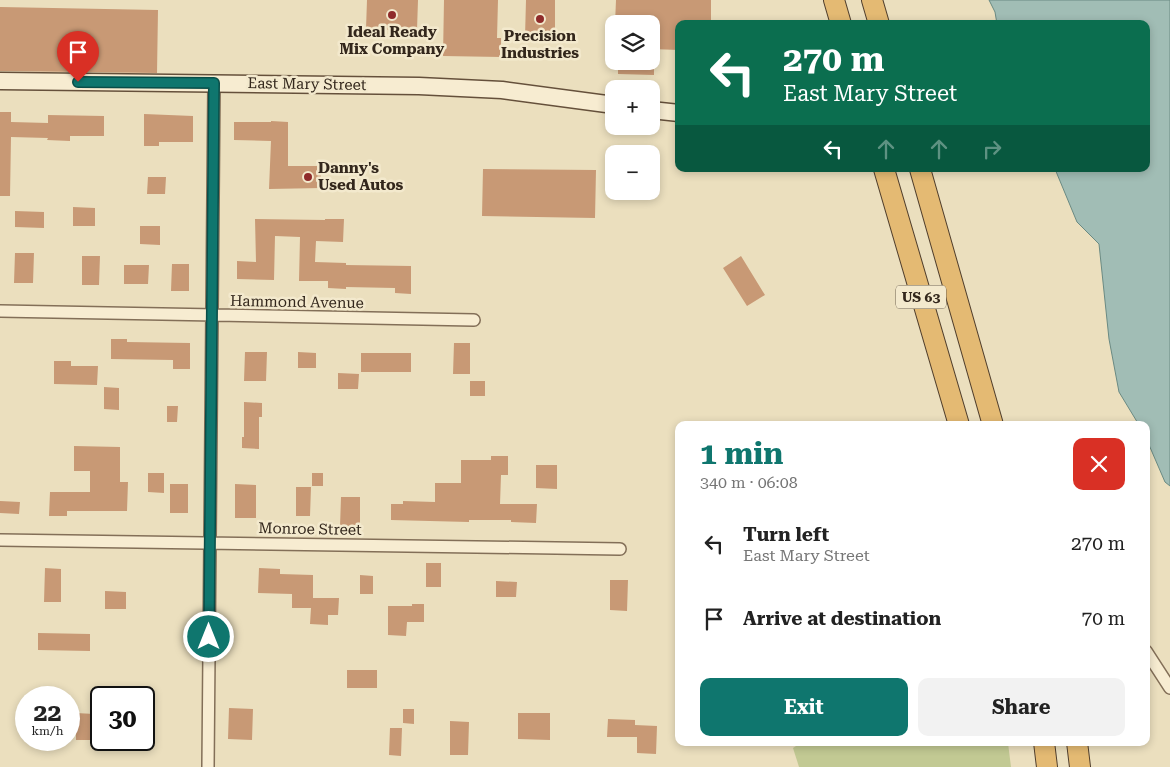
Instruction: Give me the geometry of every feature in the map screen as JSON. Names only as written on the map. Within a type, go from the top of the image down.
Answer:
[{"type":"highway","points":[[834,0],[840,20]]},
{"type":"highway","points":[[872,0],[878,20]]},
{"type":"highway","name":"US 63","points":[[885,172],[958,421]]},
{"type":"highway","name":"US 63","points":[[921,172],[992,421]]},
{"type":"highway","points":[[1045,746],[1048,767]]},
{"type":"highway","points":[[1077,746],[1080,767]]},
{"type":"main road","name":"East Mary Street","points":[[0,81],[419,86],[502,90],[605,105]]},
{"type":"main road","points":[[660,111],[675,113]]},
{"type":"street","points":[[208,767],[214,83]]},
{"type":"street","name":"Hammond Avenue","points":[[0,312],[474,320]]},
{"type":"street","name":"Monroe Street","points":[[0,540],[620,549]]},
{"type":"street","points":[[1150,657],[1170,688]]},
{"type":"green space","points":[[796,746],[1008,746],[1011,767],[799,767],[793,748]]},
{"type":"water","points":[[989,0],[1170,0],[1170,486],[1165,482],[1150,447],[1150,421],[1137,421],[1119,392],[1109,339],[1099,244],[1077,222],[1056,172],[1150,172],[1150,20],[996,20],[995,12]]},
{"type":"building","name":"Ideal Ready Mix Company","points":[[367,0],[418,0],[417,30],[366,29]]},
{"type":"building","points":[[444,0],[498,0],[497,38],[501,38],[501,57],[443,56]]},
{"type":"building","name":"Precision Industries","points":[[526,0],[555,0],[555,38],[525,37]]},
{"type":"building","points":[[616,0],[711,0],[711,20],[675,20],[675,50],[660,49],[660,15],[615,15]]},
{"type":"building","points":[[0,7],[158,10],[157,73],[0,71]]},
{"type":"building","points":[[618,70],[654,70],[654,75],[618,74]]},
{"type":"building","points":[[0,112],[11,112],[11,122],[48,123],[48,115],[104,116],[104,136],[70,136],[70,141],[47,140],[48,138],[11,137],[10,196],[0,196]]},
{"type":"building","points":[[144,114],[193,116],[193,142],[159,142],[159,146],[144,146]]},
{"type":"building","points":[[234,122],[288,122],[288,166],[321,166],[321,188],[269,189],[271,141],[234,140]]},
{"type":"building","points":[[483,169],[596,170],[595,218],[482,216]]},
{"type":"building","points":[[148,177],[166,177],[165,194],[147,194]]},
{"type":"building","points":[[73,207],[95,208],[95,226],[73,226]]},
{"type":"building","points":[[15,211],[44,212],[44,228],[15,227]]},
{"type":"building","points":[[255,219],[344,219],[343,242],[316,241],[315,262],[346,263],[346,265],[411,266],[411,294],[395,293],[395,288],[328,288],[328,281],[299,281],[300,237],[275,236],[274,280],[237,279],[237,261],[256,262]]},
{"type":"building","points":[[140,226],[160,226],[160,245],[140,244]]},
{"type":"building","points":[[15,253],[34,253],[33,283],[14,283]]},
{"type":"building","points":[[82,256],[100,256],[99,285],[82,285]]},
{"type":"building","points":[[741,256],[765,295],[747,306],[723,268]]},
{"type":"building","points":[[172,264],[189,264],[189,291],[171,291]]},
{"type":"building","points":[[124,265],[149,265],[148,284],[124,284]]},
{"type":"building","points":[[111,339],[127,339],[127,342],[190,343],[190,369],[173,369],[173,360],[111,359]]},
{"type":"building","points":[[454,343],[470,343],[470,374],[453,374]]},
{"type":"building","points":[[245,352],[267,352],[266,381],[244,381]]},
{"type":"building","points":[[298,352],[316,353],[316,368],[298,368]]},
{"type":"building","points":[[361,353],[411,353],[411,372],[361,372]]},
{"type":"building","points":[[54,361],[71,361],[71,366],[98,366],[97,385],[54,384]]},
{"type":"building","points":[[338,373],[359,374],[358,389],[338,389]]},
{"type":"building","points":[[470,381],[485,381],[485,396],[470,396]]},
{"type":"building","points":[[104,387],[119,388],[119,410],[104,409]]},
{"type":"building","points":[[244,402],[262,403],[262,417],[259,417],[259,449],[242,448],[242,437],[244,437]]},
{"type":"building","points":[[167,406],[178,406],[177,422],[167,422]]},
{"type":"building","points":[[74,446],[120,447],[120,482],[128,482],[127,511],[67,511],[67,516],[49,516],[50,492],[90,492],[90,471],[74,471]]},
{"type":"building","points":[[491,456],[508,456],[508,475],[501,475],[500,504],[537,504],[536,523],[511,522],[511,520],[469,520],[469,522],[391,520],[391,504],[403,504],[403,501],[435,502],[435,483],[461,483],[461,460],[491,460]]},
{"type":"building","points":[[536,465],[557,465],[557,489],[536,488]]},
{"type":"building","points":[[148,473],[164,473],[164,493],[148,492]]},
{"type":"building","points":[[312,473],[323,473],[323,486],[312,486]]},
{"type":"building","points":[[170,484],[188,484],[188,513],[170,513]]},
{"type":"building","points":[[235,484],[256,485],[256,518],[235,518]]},
{"type":"building","points":[[296,487],[311,487],[310,516],[296,516]]},
{"type":"building","points":[[341,497],[360,497],[360,527],[340,527]]},
{"type":"building","points":[[0,501],[20,502],[19,514],[0,513]]},
{"type":"building","points":[[426,563],[441,563],[441,587],[426,587]]},
{"type":"building","points":[[45,568],[61,569],[61,602],[44,602]]},
{"type":"building","points":[[259,568],[280,569],[280,574],[313,575],[313,598],[339,598],[338,615],[328,615],[328,625],[310,624],[311,608],[292,608],[292,594],[258,593]]},
{"type":"building","points":[[360,575],[373,576],[373,594],[360,594]]},
{"type":"building","points":[[610,580],[628,580],[627,611],[610,610]]},
{"type":"building","points":[[496,581],[517,582],[516,597],[496,597]]},
{"type":"building","points":[[105,591],[126,592],[126,609],[105,609]]},
{"type":"building","points":[[412,604],[424,604],[424,622],[407,622],[406,636],[388,635],[388,606],[412,606]]},
{"type":"building","points":[[38,633],[90,634],[90,651],[38,650]]},
{"type":"building","points":[[347,670],[377,670],[377,688],[347,688]]},
{"type":"building","points":[[229,708],[253,709],[252,740],[228,739]]},
{"type":"building","points":[[403,709],[414,709],[414,724],[403,723]]},
{"type":"building","points":[[80,713],[90,714],[90,740],[80,740]]},
{"type":"building","points":[[518,713],[550,713],[550,740],[518,739]]},
{"type":"building","points":[[608,719],[635,720],[635,725],[657,726],[656,754],[637,753],[637,737],[607,737]]},
{"type":"building","points":[[450,721],[469,722],[468,755],[450,755]]},
{"type":"building","points":[[390,728],[402,728],[401,756],[389,755]]},
{"type":"place","name":"Ideal Ready Mix Company","points":[[392,15]]},
{"type":"place","name":"Precision Industries","points":[[540,19]]},
{"type":"place","name":"Danny's Used Autos","points":[[308,177]]},
{"type":"route","points":[[78,82],[214,83],[209,637]]}]
